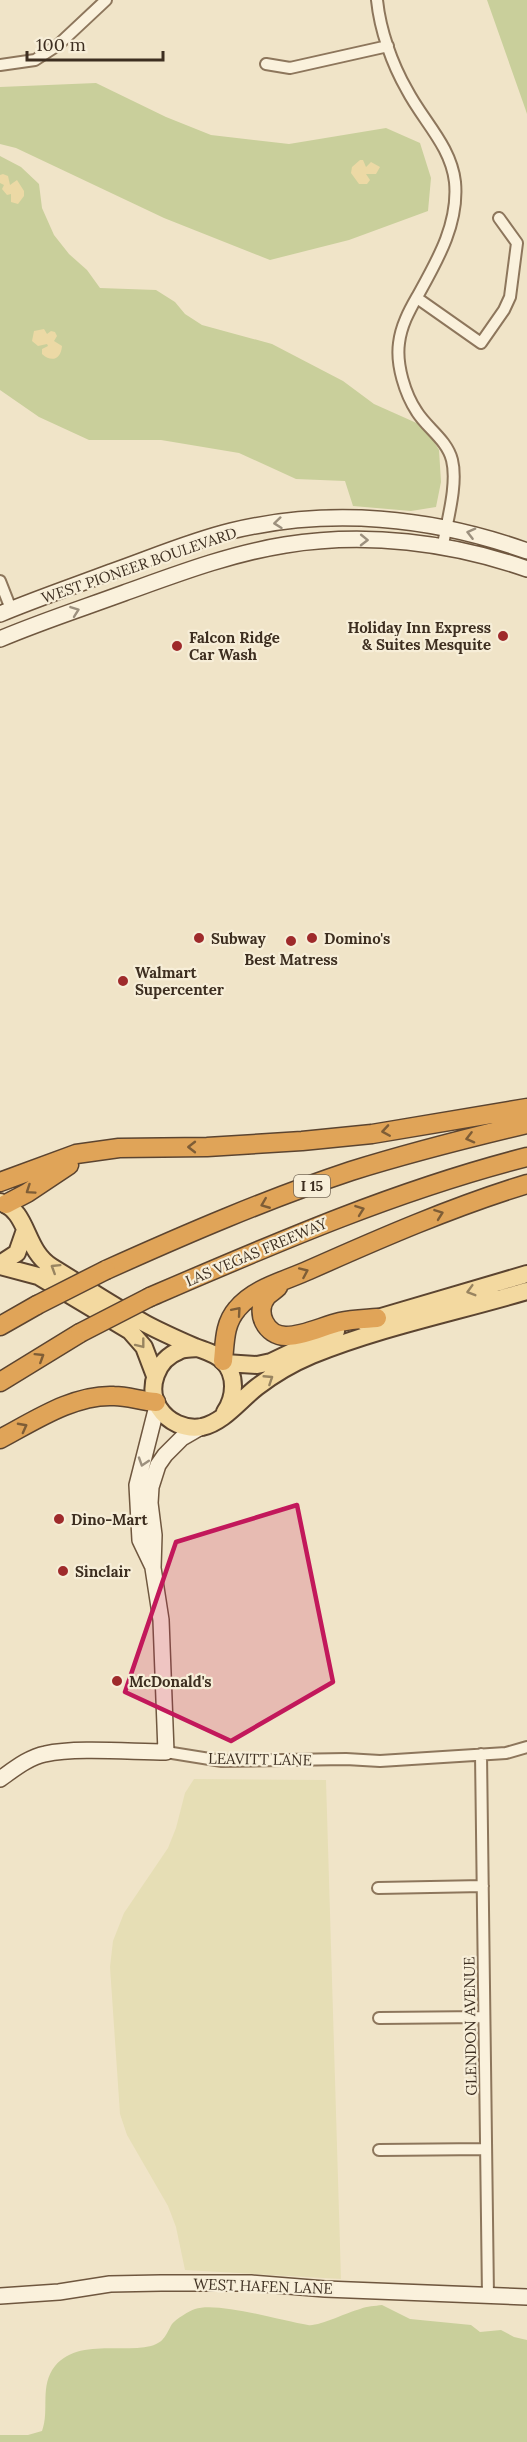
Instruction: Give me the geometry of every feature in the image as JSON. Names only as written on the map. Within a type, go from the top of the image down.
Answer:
[{"type":"highway","points":[[0,1182],[76,1154],[118,1148],[207,1147],[302,1142],[372,1134],[527,1108]]},
{"type":"highway","name":"I 15","points":[[0,1326],[106,1270],[176,1239],[350,1172],[414,1152],[527,1124]]},
{"type":"highway","points":[[3,1203],[27,1194],[89,1153]]},
{"type":"highway","name":"LAS VEGAS FREEWAY","points":[[0,1382],[80,1333],[150,1296],[326,1222],[416,1190],[527,1157]]},
{"type":"highway","points":[[224,1362],[226,1331],[234,1313],[250,1298],[272,1285],[414,1223],[527,1184]]},
{"type":"highway","points":[[281,1283],[268,1295],[262,1312],[267,1329],[275,1334],[286,1336],[342,1321],[377,1318]]},
{"type":"highway","points":[[0,1439],[46,1415],[88,1398],[155,1392]]},
{"type":"main road","name":"WEST PIONEER BOULEVARD","points":[[6,612],[183,546],[231,531],[261,525],[329,518],[388,519],[446,527],[493,539],[527,551]]},
{"type":"main road","name":"WEST PIONEER BOULEVARD","points":[[1,635],[20,631],[194,568],[237,555],[285,545],[334,539],[385,540],[443,545],[492,557],[527,569]]},
{"type":"main road","points":[[6,612],[20,631]]},
{"type":"main road","points":[[3,1203],[20,1217],[33,1250],[50,1266],[145,1323],[197,1348],[211,1352],[224,1362],[232,1379],[233,1395],[223,1415]]},
{"type":"main road","points":[[0,1265],[17,1253],[24,1230]]},
{"type":"main road","points":[[0,1265],[38,1276],[130,1331],[144,1347],[155,1392],[165,1416],[176,1424],[201,1427]]},
{"type":"main road","points":[[224,1362],[256,1365],[271,1362],[328,1334],[527,1274]]},
{"type":"main road","points":[[166,1752],[161,1620],[153,1568],[154,1535],[150,1503],[153,1477],[165,1455],[182,1437],[213,1422],[257,1387],[286,1368],[312,1355],[527,1291]]},
{"type":"main road","points":[[153,1568],[140,1540],[137,1485],[155,1392],[164,1360],[179,1350],[197,1348]]},
{"type":"main road","name":"LEAVITT LANE","points":[[0,1779],[16,1767],[43,1754],[75,1751],[166,1752]]},
{"type":"main road","name":"WEST HAFEN LANE","points":[[0,2296],[59,2292],[110,2284],[172,2283],[259,2283],[316,2289],[527,2296]]},
{"type":"street","points":[[0,65],[35,60],[71,33],[106,0]]},
{"type":"street","points":[[377,0],[378,15],[405,88],[446,150],[455,182],[453,217],[444,248],[405,320],[399,344],[402,379],[417,412],[440,439],[452,459],[453,483],[443,545]]},
{"type":"street","points":[[266,64],[290,68],[388,46]]},
{"type":"street","points":[[417,298],[481,343],[504,310],[510,297],[517,243],[499,218]]},
{"type":"street","points":[[0,581],[6,612]]},
{"type":"street","name":"LEAVITT LANE","points":[[166,1752],[222,1761],[346,1759],[380,1761],[506,1753],[527,1747]]},
{"type":"street","name":"GLENDON AVENUE","points":[[481,1754],[488,2296]]},
{"type":"street","points":[[378,1888],[483,1886]]},
{"type":"street","points":[[379,2018],[484,2017]]},
{"type":"street","points":[[379,2150],[486,2149]]},
{"type":"highlighted area","points":[[297,1505],[333,1682],[231,1741],[125,1692],[176,1542]]},
{"type":"shaded area","points":[[194,1779],[326,1780],[341,2279],[185,2270],[176,2227],[168,2206],[127,2135],[120,2114],[110,1967],[113,1941],[124,1913],[168,1848],[185,1793]]},
{"type":"green space","points":[[487,0],[527,0],[527,114],[525,108]]},
{"type":"green space","points":[[96,83],[166,117],[211,135],[289,144],[386,128],[420,143],[431,178],[428,211],[349,240],[270,260],[164,218],[16,148],[0,144],[0,87]]},
{"type":"green space","points":[[0,156],[21,167],[39,184],[42,208],[54,235],[69,254],[87,270],[100,288],[156,290],[175,302],[185,314],[202,325],[272,344],[343,381],[374,404],[421,425],[439,450],[441,482],[436,507],[411,511],[353,506],[345,481],[296,479],[239,453],[161,440],[89,440],[39,417],[0,390]]},
{"type":"green space","points":[[382,2305],[410,2319],[471,2325],[480,2332],[501,2330],[514,2337],[527,2340],[527,2442],[0,2442],[0,2435],[28,2435],[42,2431],[47,2382],[50,2374],[64,2358],[75,2352],[100,2348],[151,2346],[159,2342],[172,2324],[183,2315],[205,2307],[234,2309],[313,2325],[363,2308]]},
{"type":"sand","points":[[363,160],[366,167],[371,162],[380,167],[376,174],[366,174],[370,180],[367,184],[359,184],[351,173],[352,167]]},
{"type":"sand","points":[[0,175],[8,176],[10,185],[17,180],[24,191],[24,196],[18,204],[11,202],[11,194],[7,195],[2,189],[4,185],[0,183]]},
{"type":"sand","points":[[44,329],[47,334],[51,331],[55,332],[57,336],[54,341],[62,346],[58,357],[52,359],[46,357],[42,354],[42,349],[48,346],[47,344],[38,346],[32,341],[34,331]]},
{"type":"place","name":"Holiday Inn Express & Suites Mesquite","points":[[503,636]]},
{"type":"place","name":"Falcon Ridge Car Wash","points":[[177,646]]},
{"type":"place","name":"Subway","points":[[199,938]]},
{"type":"place","name":"Domino's","points":[[312,938]]},
{"type":"place","name":"Best Matress","points":[[291,941]]},
{"type":"place","name":"Walmart Supercenter","points":[[123,981]]},
{"type":"place","name":"Dino-Mart","points":[[59,1519]]},
{"type":"place","name":"Sinclair","points":[[63,1571]]},
{"type":"place","name":"McDonald's","points":[[117,1681]]}]
